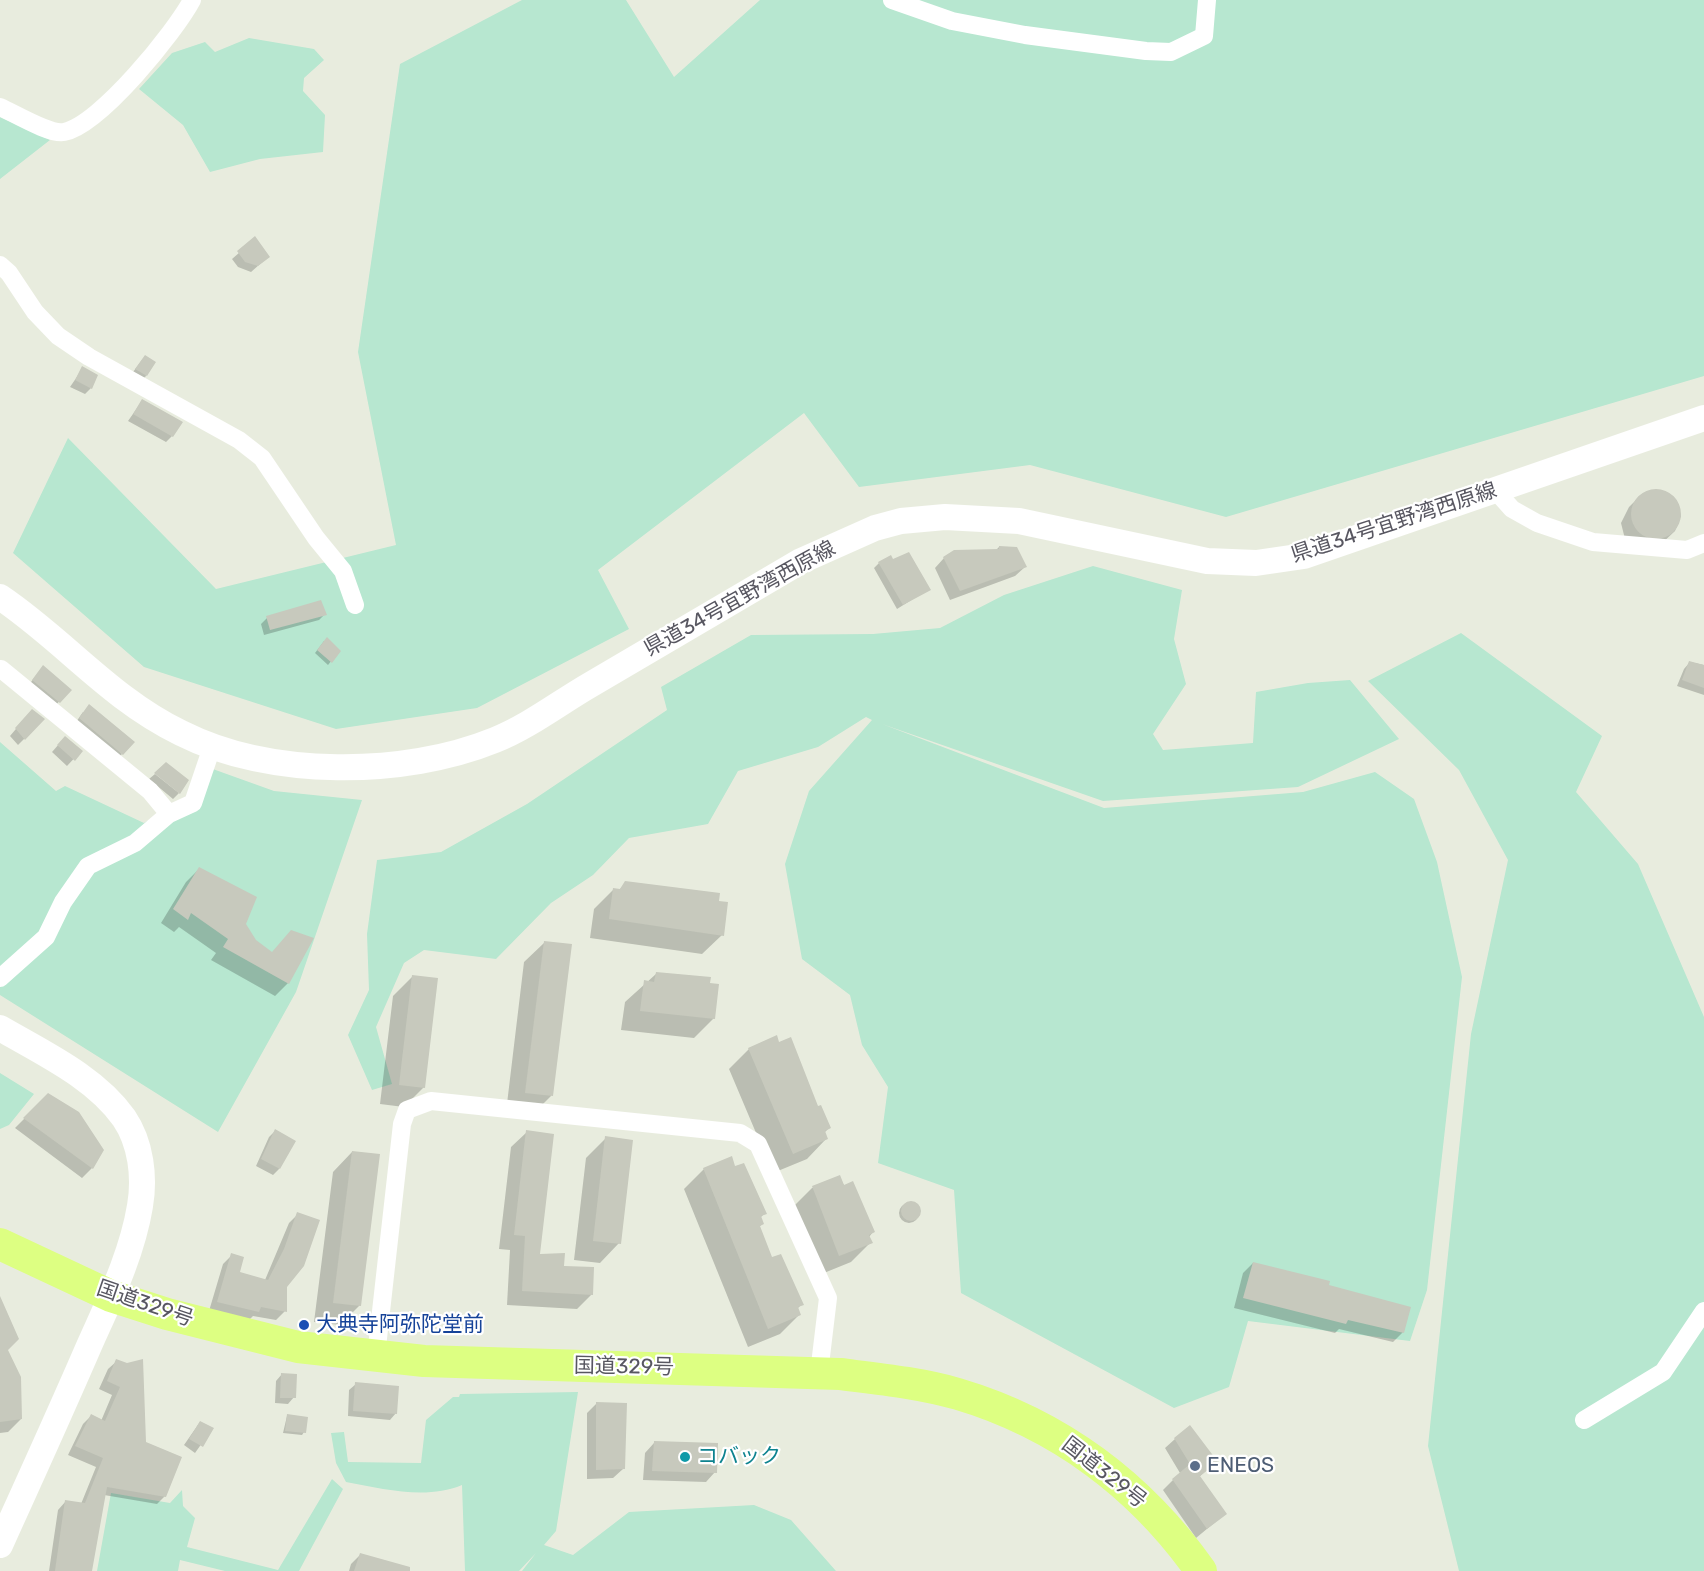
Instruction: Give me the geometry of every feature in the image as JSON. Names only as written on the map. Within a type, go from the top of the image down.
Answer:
[{"type":"highway","name":"国道329号","points":[[0,1244],[111,1296],[167,1314],[298,1347],[424,1361],[819,1373],[905,1382],[958,1394],[1044,1429],[1076,1448],[1134,1492],[1151,1509],[1201,1571]]},
{"type":"main road","name":"県道34号宜野湾西原線","points":[[0,597],[23,612],[97,679],[180,733],[212,747],[270,760],[348,767],[433,759],[498,740],[801,561],[851,538],[901,521],[945,517],[1019,521],[1206,561],[1256,563],[1304,556],[1704,418]]},
{"type":"main road","points":[[0,1028],[86,1081],[123,1117],[135,1138],[142,1176],[141,1204],[131,1244],[111,1296],[0,1545]]},
{"type":"street","points":[[0,107],[53,131],[64,132],[82,123],[126,87],[192,0]]},
{"type":"street","points":[[892,0],[952,21],[1025,35],[1146,51],[1171,52],[1204,36],[1206,0]]},
{"type":"street","points":[[0,265],[9,273],[35,312],[58,336],[89,357],[239,440],[262,458],[316,538],[343,571],[355,605]]},
{"type":"street","points":[[1495,490],[1512,509],[1537,522],[1593,542],[1687,550],[1704,543]]},
{"type":"street","points":[[1,669],[150,791],[169,814]]},
{"type":"street","points":[[0,978],[46,938],[63,902],[88,866],[135,843],[169,814],[193,803],[212,747]]},
{"type":"street","points":[[376,1356],[402,1124],[406,1110],[431,1101],[740,1133],[758,1144],[828,1298],[819,1373]]},
{"type":"street","points":[[1584,1420],[1663,1372],[1704,1311]]},
{"type":"green space","points":[[522,0],[626,0],[674,77],[760,0],[1704,0],[1704,376],[1226,517],[1030,465],[859,487],[804,413],[598,570],[629,629],[477,708],[336,729],[144,667],[13,553],[68,438],[216,589],[396,545],[358,352],[400,64]]},
{"type":"green space","points":[[249,38],[314,49],[324,60],[304,78],[303,91],[325,115],[323,152],[260,159],[210,172],[183,125],[139,89],[172,53],[205,42],[215,52]]},
{"type":"green space","points":[[0,117],[50,140],[0,179]]},
{"type":"green space","points":[[1093,566],[1182,590],[1174,639],[1186,684],[1153,734],[1163,750],[1253,743],[1256,692],[1308,683],[1350,680],[1399,739],[1298,787],[1103,801],[882,724],[1104,808],[1303,792],[1375,772],[1414,799],[1437,862],[1462,977],[1427,1290],[1410,1341],[1248,1321],[1229,1387],[1174,1408],[961,1293],[954,1190],[878,1163],[888,1087],[862,1045],[850,995],[802,959],[785,864],[809,791],[872,720],[866,717],[818,747],[738,771],[708,824],[629,838],[593,875],[551,903],[496,959],[424,950],[404,963],[376,1027],[392,1084],[372,1090],[348,1035],[369,990],[367,934],[377,860],[441,852],[527,804],[667,710],[661,687],[751,635],[873,634],[940,628],[1004,595]]},
{"type":"green space","points":[[1461,633],[1602,736],[1576,792],[1638,864],[1704,1017],[1704,1571],[1459,1571],[1428,1446],[1471,1034],[1508,860],[1459,770],[1368,681]]},
{"type":"green space","points":[[0,742],[56,791],[65,786],[144,823],[184,800],[210,768],[274,791],[362,800],[296,992],[218,1132],[0,995]]},
{"type":"green space","points":[[0,1073],[34,1094],[9,1125],[0,1129]]},
{"type":"green space","points":[[578,1392],[556,1531],[544,1545],[573,1555],[629,1512],[754,1505],[791,1520],[836,1571],[522,1571],[536,1553],[519,1571],[465,1571],[462,1485],[434,1492],[405,1492],[375,1488],[346,1482],[336,1463],[331,1433],[344,1432],[348,1462],[421,1463],[426,1420],[453,1397],[459,1397],[460,1394]]},
{"type":"green space","points":[[332,1479],[343,1489],[299,1571],[225,1571],[180,1560],[178,1571],[97,1571],[111,1493],[170,1503],[182,1490],[183,1506],[195,1518],[187,1547],[278,1570]]},
{"type":"building","points":[[255,236],[270,257],[258,266],[245,262],[237,251]]},
{"type":"building","points":[[145,355],[156,362],[147,376],[135,369]]},
{"type":"building","points":[[82,366],[98,375],[92,389],[75,380]]},
{"type":"building","points":[[142,399],[183,422],[173,437],[133,414]]},
{"type":"building","points":[[1651,489],[1661,489],[1674,496],[1681,509],[1681,519],[1674,532],[1661,539],[1651,539],[1642,535],[1635,528],[1631,519],[1631,509],[1635,500],[1642,493]]},
{"type":"building","points":[[999,546],[1017,547],[1027,567],[960,591],[943,557],[954,550],[999,549]]},
{"type":"building","points":[[909,552],[931,590],[903,605],[878,562],[891,555],[893,559]]},
{"type":"building","points":[[321,600],[327,615],[270,630],[266,616]]},
{"type":"building","points":[[327,637],[341,651],[332,663],[317,650]]},
{"type":"building","points":[[1689,661],[1704,665],[1704,688],[1682,680]]},
{"type":"building","points":[[43,665],[72,690],[60,703],[32,680]]},
{"type":"building","points":[[89,704],[135,742],[123,755],[79,718]]},
{"type":"building","points":[[32,709],[45,719],[25,740],[15,728]]},
{"type":"building","points":[[65,736],[83,751],[75,761],[57,745]]},
{"type":"building","points":[[166,762],[189,780],[180,794],[154,773]]},
{"type":"building","points":[[199,867],[257,897],[246,924],[256,940],[272,952],[291,930],[314,938],[289,984],[223,947],[228,939],[191,913],[188,920],[173,909]]},
{"type":"building","points":[[625,881],[720,893],[719,901],[728,902],[724,936],[609,919],[613,888],[620,889]]},
{"type":"building","points":[[544,941],[572,944],[553,1096],[525,1093]]},
{"type":"building","points":[[656,972],[711,977],[710,983],[719,984],[715,1019],[640,1011],[644,980],[654,982]]},
{"type":"building","points":[[412,975],[438,978],[425,1088],[399,1085]]},
{"type":"building","points":[[777,1035],[779,1042],[791,1037],[818,1106],[821,1105],[831,1128],[825,1131],[828,1139],[793,1154],[748,1048]]},
{"type":"building","points":[[48,1093],[79,1112],[104,1150],[93,1169],[23,1118]]},
{"type":"building","points":[[275,1129],[296,1141],[280,1169],[261,1159]]},
{"type":"building","points":[[526,1130],[554,1134],[540,1254],[565,1253],[564,1266],[594,1267],[593,1295],[522,1291],[525,1236],[514,1235]]},
{"type":"building","points":[[605,1136],[633,1140],[621,1244],[593,1241]]},
{"type":"building","points":[[352,1151],[380,1154],[361,1306],[333,1303]]},
{"type":"building","points":[[732,1156],[735,1166],[744,1163],[767,1214],[761,1216],[764,1224],[760,1226],[772,1257],[781,1254],[804,1305],[798,1307],[801,1315],[768,1329],[703,1168]]},
{"type":"building","points":[[840,1175],[844,1185],[853,1181],[875,1232],[869,1235],[873,1243],[839,1256],[812,1186]]},
{"type":"building","points":[[907,1201],[915,1201],[921,1207],[921,1215],[915,1221],[907,1221],[901,1215],[901,1207]]},
{"type":"building","points":[[297,1212],[320,1220],[304,1266],[287,1287],[287,1312],[261,1307],[259,1312],[217,1302],[231,1253],[244,1257],[240,1272],[268,1280],[284,1249]]},
{"type":"building","points":[[1253,1262],[1330,1281],[1329,1285],[1411,1307],[1404,1333],[1348,1320],[1346,1324],[1243,1298]]},
{"type":"building","points":[[0,1296],[19,1339],[8,1350],[21,1377],[22,1419],[0,1422]]},
{"type":"building","points":[[116,1359],[127,1363],[143,1359],[146,1442],[182,1457],[166,1497],[107,1487],[92,1571],[55,1571],[65,1500],[85,1503],[103,1458],[75,1446],[91,1414],[105,1421],[120,1387],[107,1381]]},
{"type":"building","points":[[281,1373],[297,1374],[296,1398],[280,1398]]},
{"type":"building","points":[[355,1382],[399,1386],[397,1414],[353,1411]]},
{"type":"building","points":[[596,1402],[627,1403],[625,1469],[596,1470]]},
{"type":"building","points":[[287,1414],[308,1417],[306,1433],[285,1431]]},
{"type":"building","points":[[200,1421],[214,1428],[203,1447],[189,1439]]},
{"type":"building","points":[[1190,1425],[1218,1462],[1200,1476],[1227,1514],[1207,1529],[1172,1479],[1190,1464],[1174,1438]]},
{"type":"building","name":"コバック","points":[[654,1441],[718,1443],[717,1473],[652,1471]]},
{"type":"building","points":[[360,1553],[410,1567],[410,1571],[354,1571]]},
{"type":"place","name":"大典寺阿弥陀堂前","points":[[304,1325]]},
{"type":"place","name":"コバック","points":[[685,1457]]},
{"type":"place","name":"ENEOS","points":[[1195,1466]]}]
